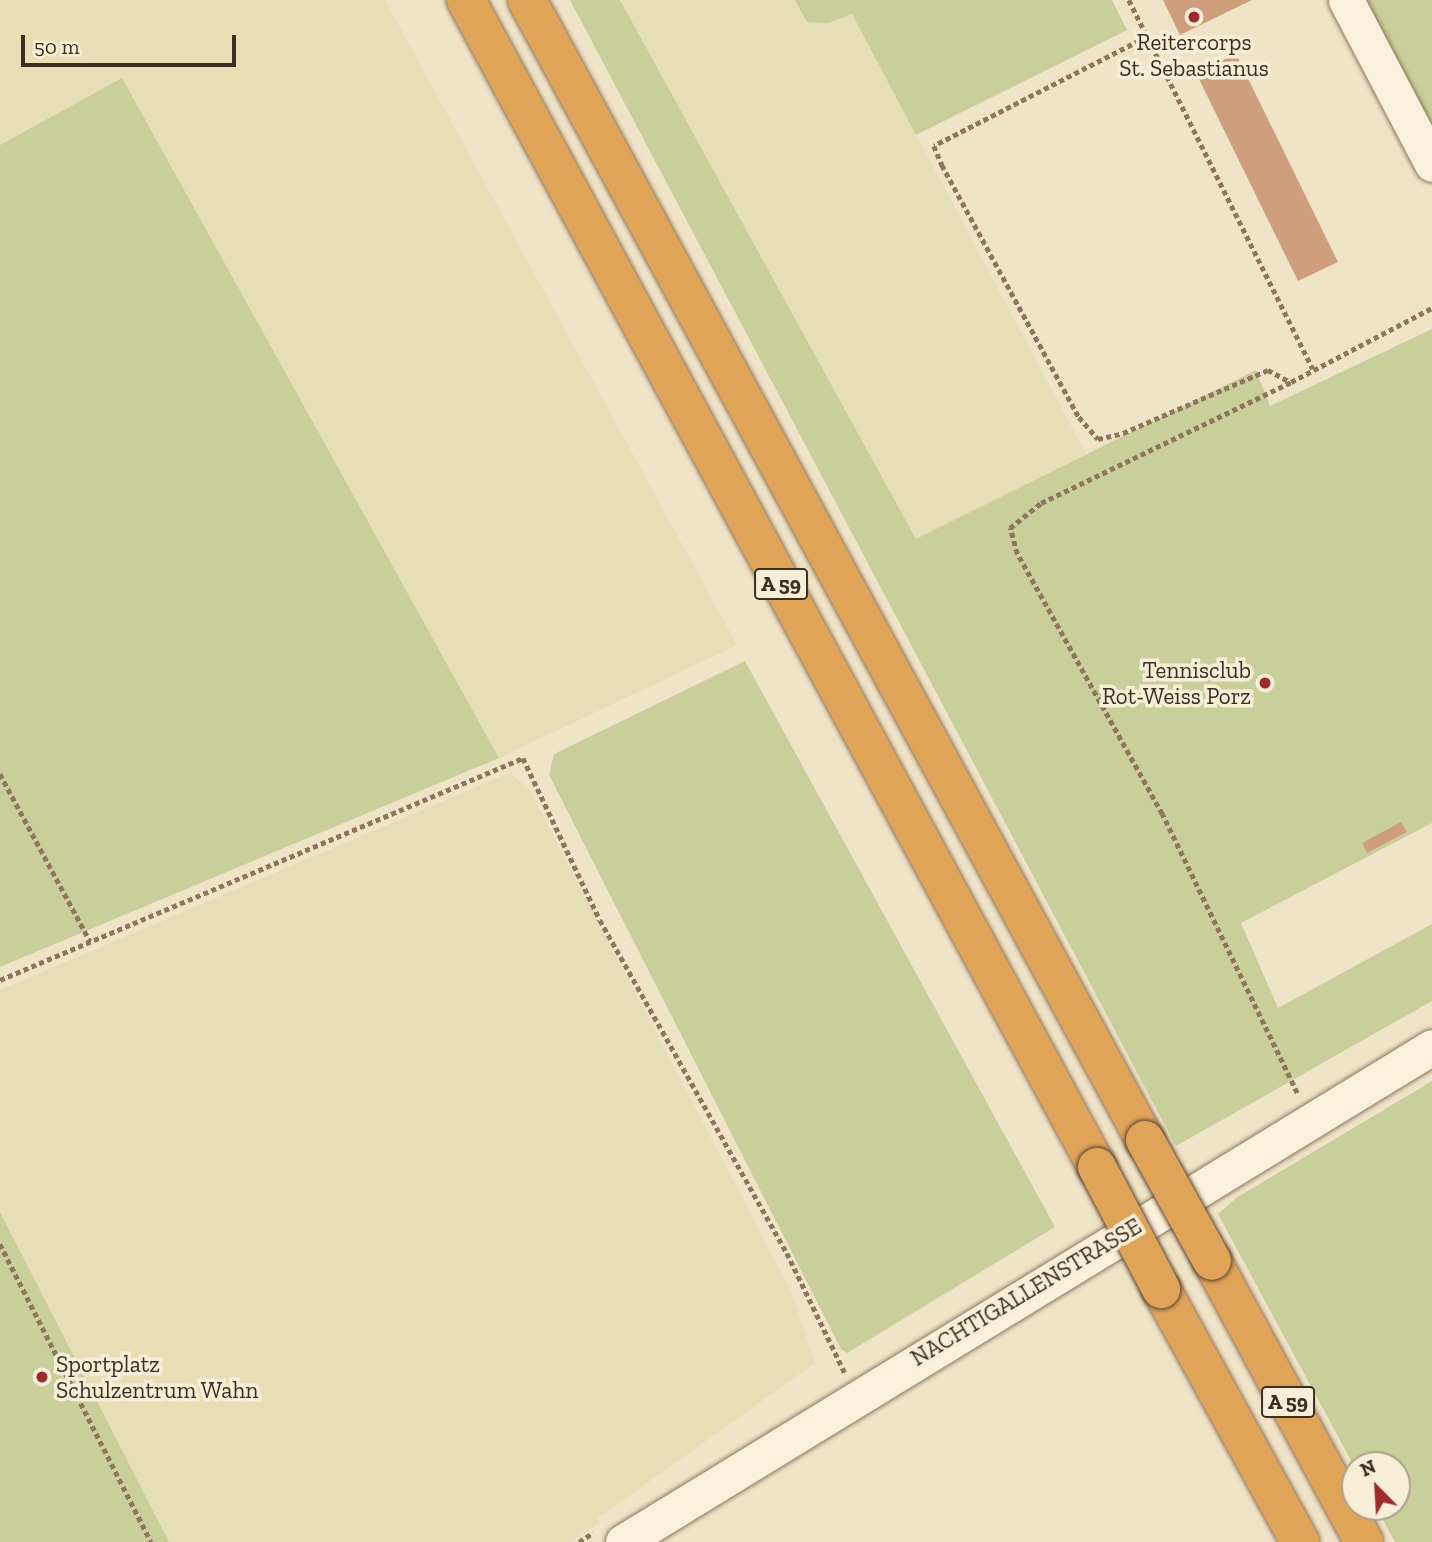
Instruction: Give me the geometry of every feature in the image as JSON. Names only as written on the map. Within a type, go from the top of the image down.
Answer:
[{"type":"highway","name":"A 59","points":[[466,0],[1097,1167],[1160,1289],[1300,1542]]},
{"type":"highway","name":"A 59","points":[[527,0],[1364,1542]]},
{"type":"street","points":[[1346,0],[1432,164]]},
{"type":"street","name":"NACHTIGALLENSTRASSE","points":[[623,1542],[856,1396],[1432,1047]]},
{"type":"path","points":[[1129,0],[1313,369]]},
{"type":"path","points":[[1146,37],[934,146],[942,165],[1079,417],[1098,439],[1123,433],[1268,370],[1292,382]]},
{"type":"path","points":[[1311,1119],[1162,814],[1017,554],[1010,528],[1041,503],[1292,382],[1432,308]]},
{"type":"path","points":[[0,980],[523,758],[600,920],[786,1253],[856,1396]]},
{"type":"path","points":[[0,774],[89,942]]},
{"type":"path","points":[[0,1244],[151,1542]]},
{"type":"shaded area","points":[[0,0],[385,0],[737,645],[499,758],[122,79],[0,145]]},
{"type":"shaded area","points":[[620,0],[795,0],[808,22],[828,23],[852,14],[1086,454],[916,539]]},
{"type":"shaded area","points":[[509,773],[528,787],[792,1293],[815,1363],[598,1518],[600,1523],[571,1542],[169,1542],[0,1212],[0,990]]},
{"type":"green space","points":[[570,0],[620,0],[916,539],[1256,370],[1270,406],[1432,329],[1432,823],[1241,923],[1278,1008],[1432,924],[1432,1001],[1176,1146]]},
{"type":"green space","points":[[795,0],[1112,0],[1127,30],[916,135],[852,14],[828,23],[807,22]]},
{"type":"green space","points":[[1340,0],[1432,0],[1432,167]]},
{"type":"green space","points":[[122,78],[499,758],[0,967],[0,145]]},
{"type":"green space","points":[[745,661],[1055,1227],[847,1353],[841,1349],[549,775],[554,754]]},
{"type":"green space","points":[[1432,1081],[1432,1542],[1395,1542],[1384,1521],[1411,1521],[1411,1451],[1346,1451],[1218,1214],[1236,1198]]},
{"type":"green space","name":"Sportplatz Schulzentrum Wahn","points":[[0,1212],[169,1542],[0,1542]]},
{"type":"building","name":"Reitercorps St. Sebastianus","points":[[1163,0],[1252,0],[1180,35]]},
{"type":"building","points":[[1236,54],[1338,262],[1298,281],[1196,73]]},
{"type":"building","points":[[1401,822],[1407,832],[1367,853],[1362,843]]},
{"type":"place","name":"Reitercorps St. Sebastianus","points":[[1194,17]]},
{"type":"place","name":"Tennisclub Rot-Weiss Porz","points":[[1265,683]]},
{"type":"place","name":"Sportplatz Schulzentrum Wahn","points":[[42,1377]]}]
